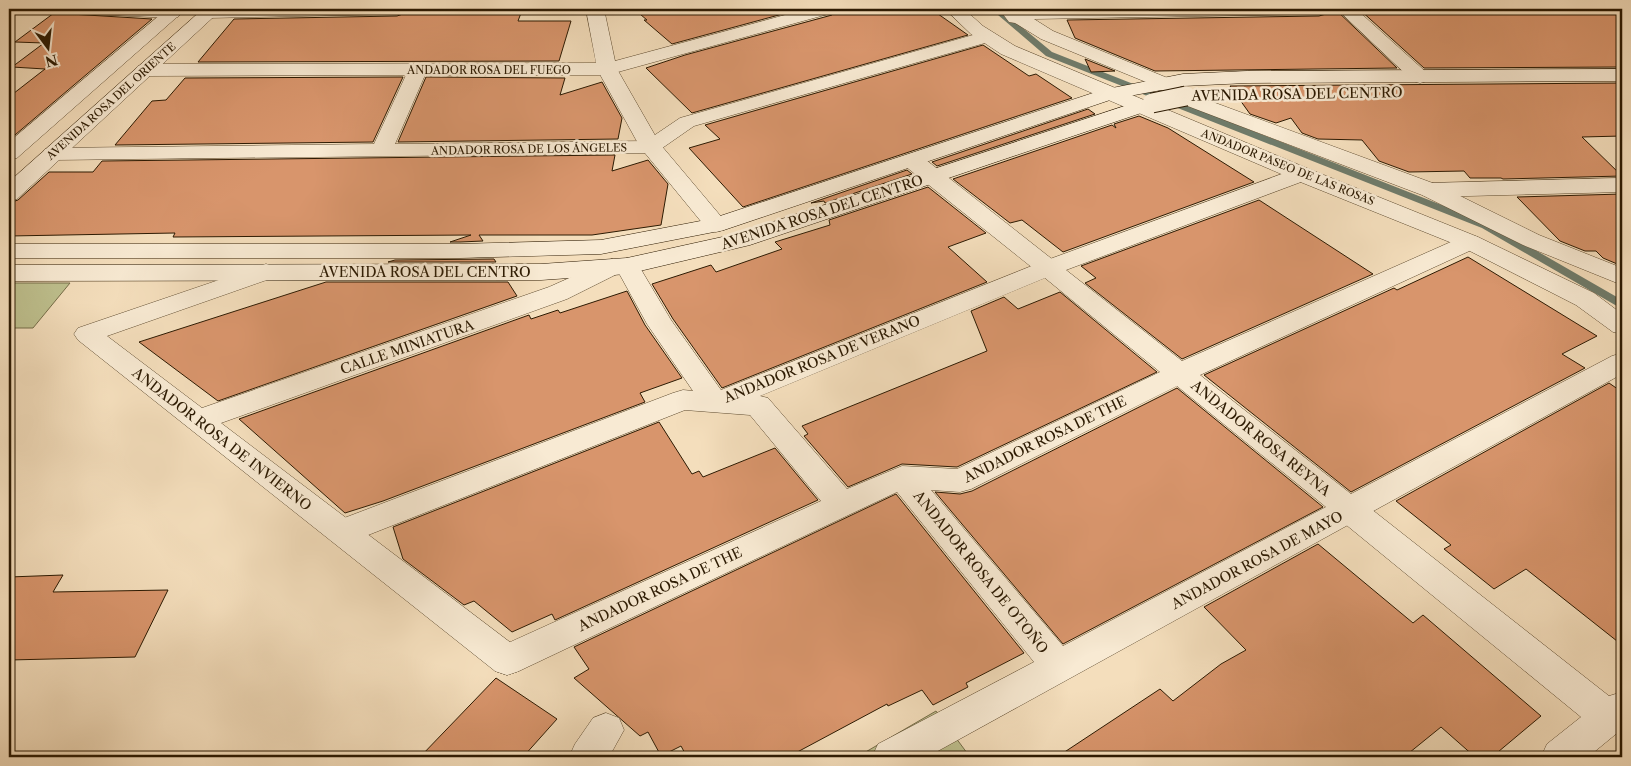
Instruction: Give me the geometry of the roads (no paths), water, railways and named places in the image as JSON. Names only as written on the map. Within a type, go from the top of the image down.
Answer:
[{"type":"street","points":[[86,9],[174,11]]},
{"type":"street","points":[[210,11],[397,9]]},
{"type":"street","points":[[595,9],[607,69],[651,147],[716,224]]},
{"type":"street","name":"ANDADOR ROSA DEL FUEGO","points":[[145,70],[607,69],[826,9]]},
{"type":"street","name":"ANDADOR PASEO DE LAS ROSAS","points":[[954,9],[986,37],[1008,50],[1140,93],[1301,174],[1470,242],[1585,299],[1622,326]]},
{"type":"street","points":[[1012,14],[1319,9]]},
{"type":"street","points":[[1346,9],[1420,77]]},
{"type":"street","name":"AVENIDA ROSA DEL ORIENTE","points":[[9,153],[174,11]]},
{"type":"street","name":"AVENIDA ROSA DEL ORIENTE","points":[[9,194],[210,11]]},
{"type":"street","points":[[1012,14],[1140,93]]},
{"type":"street","points":[[651,147],[687,122],[986,37]]},
{"type":"street","points":[[381,151],[418,70]]},
{"type":"street","name":"AVENIDA ROSA DEL CENTRO","points":[[9,251],[460,251],[601,247],[716,224],[913,161],[1183,80],[1247,77],[1622,76]]},
{"type":"street","name":"ANDADOR PASEO DE LAS ROSAS","points":[[1140,93],[1185,97],[1430,190],[1531,240],[1622,277]]},
{"type":"street","name":"AVENIDA ROSA DEL CENTRO","points":[[9,273],[541,272],[620,266],[742,240],[932,176],[1140,93]]},
{"type":"street","name":"AVENIDA ROSA DEL CENTRO","points":[[1185,97],[1262,93],[1622,93]]},
{"type":"street","name":"ANDADOR ROSA DE LOS ÁNGELES","points":[[53,154],[651,147]]},
{"type":"street","name":"ANDADOR ROSA REYNA","points":[[913,161],[1350,510],[1615,712]]},
{"type":"street","name":"ANDADOR ROSA DE VERANO","points":[[342,532],[683,400],[716,402],[1048,268],[1301,174]]},
{"type":"street","points":[[1430,190],[1622,185]]},
{"type":"street","name":"ANDADOR ROSA DE THE","points":[[507,660],[902,477],[960,482],[1180,373],[1470,242]]},
{"type":"street","points":[[620,266],[716,402],[758,406],[842,505]]},
{"type":"street","name":"CALLE MINIATURA","points":[[198,420],[558,294],[620,266]]},
{"type":"street","name":"ANDADOR ROSA DE INVIERNO","points":[[266,272],[87,334],[507,660]]},
{"type":"street","name":"ANDADOR ROSA DE MAYO","points":[[913,752],[1059,667],[1622,362]]},
{"type":"street","name":"ANDADOR ROSA DE OTOÑO","points":[[902,477],[1059,667]]},
{"type":"street","points":[[1560,757],[1615,712]]},
{"type":"waterway","points":[[995,9],[1049,54],[1486,226],[1622,305]]}]
